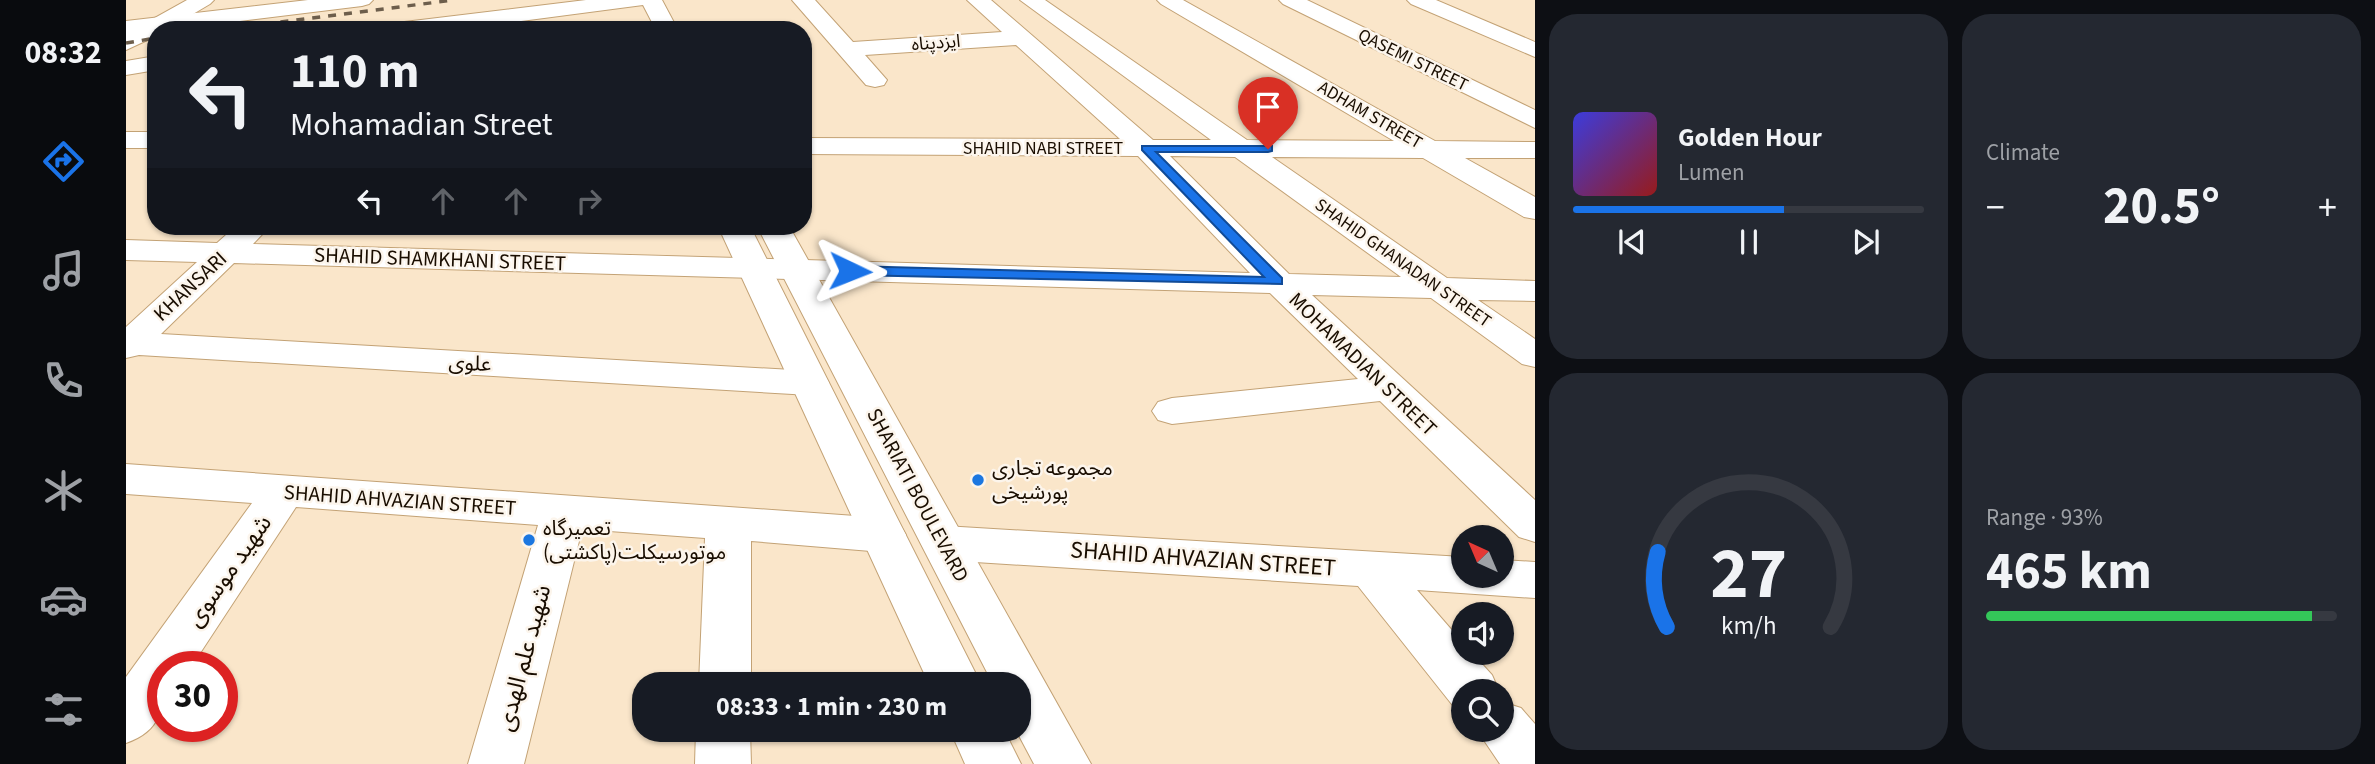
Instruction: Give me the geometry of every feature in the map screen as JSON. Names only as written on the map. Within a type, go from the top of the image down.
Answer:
[{"type":"street","points":[[167,21],[200,2],[228,0]]},
{"type":"street","points":[[180,21],[362,0]]},
{"type":"street","points":[[651,0],[662,21]]},
{"type":"street","points":[[803,0],[850,49],[875,80]]},
{"type":"street","name":"MOHAMADIAN STREET","points":[[978,0],[1146,148],[1277,281],[1535,526]]},
{"type":"street","name":"SHAHID GHANADAN STREET","points":[[1031,0],[1535,356]]},
{"type":"street","name":"ADHAM STREET","points":[[1168,0],[1534,208]]},
{"type":"street","name":"QASEMI STREET","points":[[1290,0],[1535,120]]},
{"type":"street","points":[[1418,0],[1535,50]]},
{"type":"street","points":[[499,21],[631,5]]},
{"type":"street","points":[[126,29],[147,26]]},
{"type":"street","points":[[126,43],[147,32]]},
{"type":"street","name":"ایزدپناه","points":[[850,49],[1022,38]]},
{"type":"street","points":[[126,68],[147,64]]},
{"type":"street","points":[[126,140],[147,140]]},
{"type":"street","name":"SHAHID NABI STREET","points":[[812,146],[1535,150]]},
{"type":"street","name":"KHANSARI","points":[[128,345],[245,235]]},
{"type":"street","points":[[738,235],[949,672]]},
{"type":"street","name":"SHARIATI BOULEVARD","points":[[778,235],[1063,764]]},
{"type":"street","name":"SHAHID SHAMKHANI STREET","points":[[126,250],[796,269]]},
{"type":"street","points":[[796,269],[1535,290]]},
{"type":"street","name":"علوی","points":[[128,345],[810,383]]},
{"type":"street","points":[[1172,411],[1388,388]]},
{"type":"street","name":"SHAHID AHVAZIAN STREET","points":[[126,480],[883,535]]},
{"type":"street","name":"شهید موسوی","points":[[126,720],[284,491]]},
{"type":"street","name":"شهید علم الهدی","points":[[496,764],[564,512]]},
{"type":"street","points":[[724,672],[728,524]]},
{"type":"street","name":"SHAHID AHVAZIAN STREET","points":[[944,543],[1451,574]]},
{"type":"street","points":[[1371,569],[1463,679]]},
{"type":"street","points":[[1514,579],[1535,580]]},
{"type":"street","points":[[1514,740],[1534,764]]},
{"type":"street","points":[[723,742],[723,764]]},
{"type":"street","points":[[983,742],[993,764]]},
{"type":"railway","points":[[288,21],[454,0]]},
{"type":"railway","points":[[126,43],[147,40]]},
{"type":"place","name":"مجموعه تجاری پورشیخی","points":[[978,480]]},
{"type":"place","name":"تعمیرگاه موتورسیکلت(پاکشتی)","points":[[529,540]]},
{"type":"route","points":[[850,271],[1277,281],[1146,148],[1268,149]]}]
